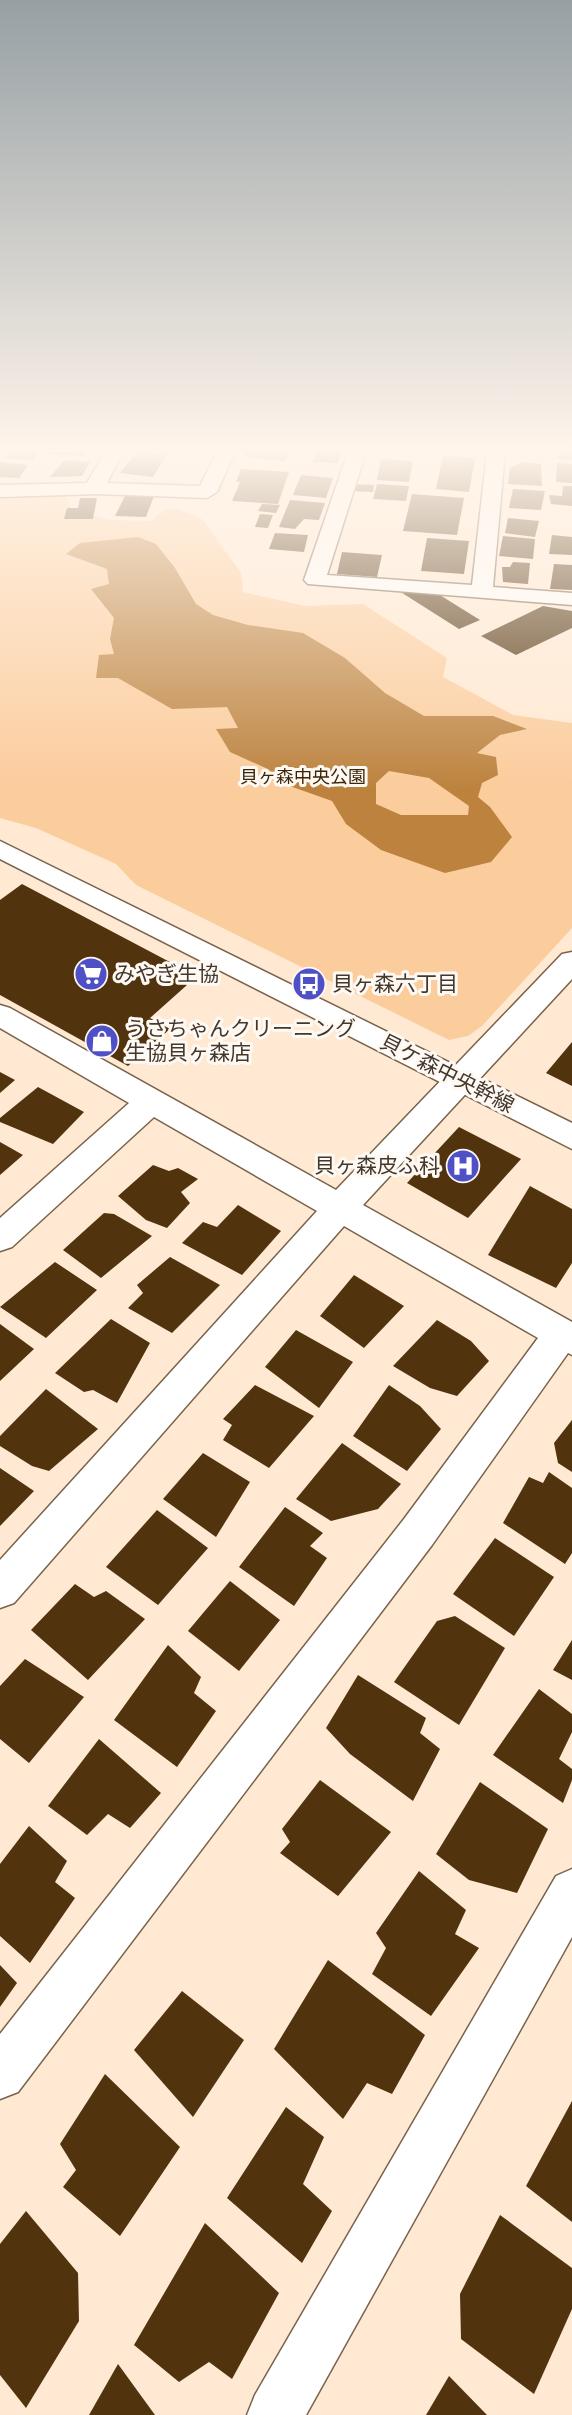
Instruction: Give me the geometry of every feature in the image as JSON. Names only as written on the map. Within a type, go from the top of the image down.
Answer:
[{"type":"street","points":[[320,565],[315,580],[572,599]]},
{"type":"street","points":[[482,591],[485,565]]},
{"type":"street","name":"貝ケ森中央幹線","points":[[0,849],[572,1137]]},
{"type":"street","points":[[0,1589],[340,1208],[572,960]]},
{"type":"street","points":[[0,1015],[567,1337],[0,2074]]},
{"type":"street","points":[[0,1238],[151,1101]]},
{"type":"street","points":[[275,2415],[572,1892]]},
{"type":"green space","name":"貝ヶ森中央公園","points":[[0,565],[235,565],[241,573],[243,592],[305,606],[363,604],[447,658],[443,677],[513,715],[572,723],[572,928],[482,1026],[468,1036],[449,1040],[136,885],[116,864],[36,828],[0,818]]},
{"type":"shaded area","points":[[95,565],[172,565],[196,604],[213,615],[248,625],[303,633],[345,658],[385,693],[424,716],[493,716],[527,729],[500,735],[477,753],[496,757],[498,775],[482,783],[478,797],[490,807],[512,837],[491,862],[445,873],[381,850],[346,824],[332,801],[287,785],[268,769],[230,752],[216,729],[238,728],[227,707],[172,709],[118,678],[96,678],[99,655],[114,654],[110,639],[114,618],[91,589],[109,584],[107,569]],"holes":[[[389,771],[429,778],[469,806],[468,815],[401,815],[376,804],[376,783]]]},
{"type":"building","points":[[339,565],[380,565],[377,577],[337,574]]},
{"type":"building","points":[[422,565],[465,565],[464,574],[421,571]]},
{"type":"building","points":[[511,565],[530,565],[528,584],[503,582],[502,567],[510,567]]},
{"type":"building","points":[[554,565],[572,565],[572,590],[550,589]]},
{"type":"building","points":[[399,591],[435,592],[480,620],[459,629]]},
{"type":"building","points":[[543,606],[572,611],[572,628],[516,655],[481,636]]},
{"type":"building","name":"みやぎ生協","points":[[22,884],[185,970],[179,977],[187,985],[150,1018],[170,1029],[128,1066],[0,995],[0,900]]},
{"type":"building","points":[[572,1042],[572,1086],[546,1073]]},
{"type":"building","points":[[0,1072],[15,1080],[0,1093]]},
{"type":"building","points":[[38,1087],[84,1112],[53,1144],[0,1122],[0,1118]]},
{"type":"building","points":[[459,1127],[521,1159],[468,1218],[407,1183]]},
{"type":"building","points":[[0,1142],[23,1155],[0,1175]]},
{"type":"building","points":[[153,1165],[169,1171],[178,1168],[198,1179],[181,1192],[190,1203],[167,1228],[146,1220],[118,1196]]},
{"type":"building","points":[[530,1186],[572,1209],[572,1263],[556,1288],[488,1255]]},
{"type":"building","points":[[238,1205],[281,1231],[242,1275],[182,1243],[203,1222],[217,1227]]},
{"type":"building","points":[[104,1213],[114,1214],[152,1236],[101,1278],[63,1250]]},
{"type":"building","points":[[170,1257],[220,1285],[172,1333],[128,1308],[143,1293],[137,1285]]},
{"type":"building","points":[[55,1262],[97,1290],[46,1338],[0,1307]]},
{"type":"building","points":[[354,1275],[404,1306],[364,1348],[320,1316]]},
{"type":"building","points":[[111,1319],[150,1343],[117,1403],[93,1390],[84,1392],[55,1373]]},
{"type":"building","points":[[437,1320],[471,1341],[489,1361],[457,1396],[430,1388],[393,1366]]},
{"type":"building","points":[[0,1324],[34,1349],[0,1381]]},
{"type":"building","points":[[296,1330],[353,1362],[319,1408],[265,1367]]},
{"type":"building","points":[[255,1385],[314,1416],[269,1468],[223,1440],[232,1425],[223,1419]]},
{"type":"building","points":[[389,1385],[420,1406],[441,1429],[407,1471],[353,1436]]},
{"type":"building","points":[[46,1389],[98,1429],[49,1471],[32,1466],[0,1446],[0,1436]]},
{"type":"building","points":[[572,1420],[572,1472],[558,1463],[554,1443]]},
{"type":"building","points":[[342,1443],[401,1484],[378,1509],[331,1521],[296,1499]]},
{"type":"building","points":[[203,1453],[250,1482],[216,1537],[163,1499]]},
{"type":"building","points":[[0,1468],[34,1491],[0,1526]]},
{"type":"building","points":[[549,1472],[572,1488],[572,1553],[565,1564],[503,1523],[529,1477],[543,1483]]},
{"type":"building","points":[[285,1507],[323,1533],[310,1546],[327,1558],[294,1606],[239,1567]]},
{"type":"building","points":[[157,1510],[208,1548],[158,1605],[106,1567]]},
{"type":"building","points":[[495,1538],[554,1577],[514,1636],[453,1594]]},
{"type":"building","points":[[230,1581],[280,1620],[239,1671],[188,1631]]},
{"type":"building","points":[[75,1584],[94,1597],[106,1591],[145,1619],[88,1680],[31,1630]]},
{"type":"building","points":[[455,1616],[505,1648],[459,1725],[394,1682],[437,1621]]},
{"type":"building","points":[[572,1640],[572,1680],[553,1670]]},
{"type":"building","points":[[168,1645],[201,1677],[194,1693],[216,1711],[177,1767],[114,1720]]},
{"type":"building","points":[[25,1659],[84,1697],[29,1763],[0,1739],[0,1686]]},
{"type":"building","points":[[358,1675],[426,1718],[420,1733],[440,1749],[413,1801],[350,1754],[326,1728]]},
{"type":"building","points":[[539,1689],[572,1714],[572,1732],[559,1759],[572,1769],[572,1780],[563,1803],[493,1755]]},
{"type":"building","points":[[99,1739],[161,1793],[130,1828],[108,1814],[87,1835],[48,1806]]},
{"type":"building","points":[[320,1780],[391,1832],[338,1896],[280,1853],[290,1842],[282,1829]]},
{"type":"building","points":[[480,1782],[548,1829],[517,1893],[469,1880],[436,1854]]},
{"type":"building","points":[[29,1826],[67,1861],[55,1882],[75,1898],[30,1963],[0,1936],[0,1864]]},
{"type":"building","points":[[419,1871],[466,1910],[455,1934],[479,1948],[431,2016],[372,1974],[386,1948],[376,1933]]},
{"type":"building","points":[[328,1960],[425,2035],[392,2094],[367,2083],[343,2119],[274,2049]]},
{"type":"building","points":[[0,1965],[17,1983],[0,2007]]},
{"type":"building","points":[[182,1991],[244,2040],[193,2117],[134,2050]]},
{"type":"building","points":[[105,2074],[180,2147],[120,2236],[63,2187],[76,2170],[60,2144]]},
{"type":"building","points":[[572,2101],[572,2222],[526,2186]]},
{"type":"building","points":[[286,2107],[324,2137],[303,2184],[332,2211],[302,2263],[227,2198]]},
{"type":"building","points":[[26,2211],[78,2273],[79,2321],[26,2408],[0,2375],[0,2244]]},
{"type":"building","points":[[500,2215],[572,2268],[572,2309],[534,2394],[461,2339],[460,2294]]},
{"type":"building","points":[[205,2223],[279,2293],[232,2379],[209,2362],[179,2382],[134,2345]]},
{"type":"building","points":[[118,2364],[155,2415],[89,2415]]},
{"type":"building","points":[[449,2376],[487,2415],[426,2415]]},
{"type":"place","name":"みやぎ生協","points":[[91,974]]},
{"type":"place","name":"貝ヶ森六丁目","points":[[309,984]]},
{"type":"place","name":"うさちゃんクリーニング 生協貝ヶ森店","points":[[102,1041]]},
{"type":"place","name":"貝ヶ森皮ふ科","points":[[463,1166]]}]
